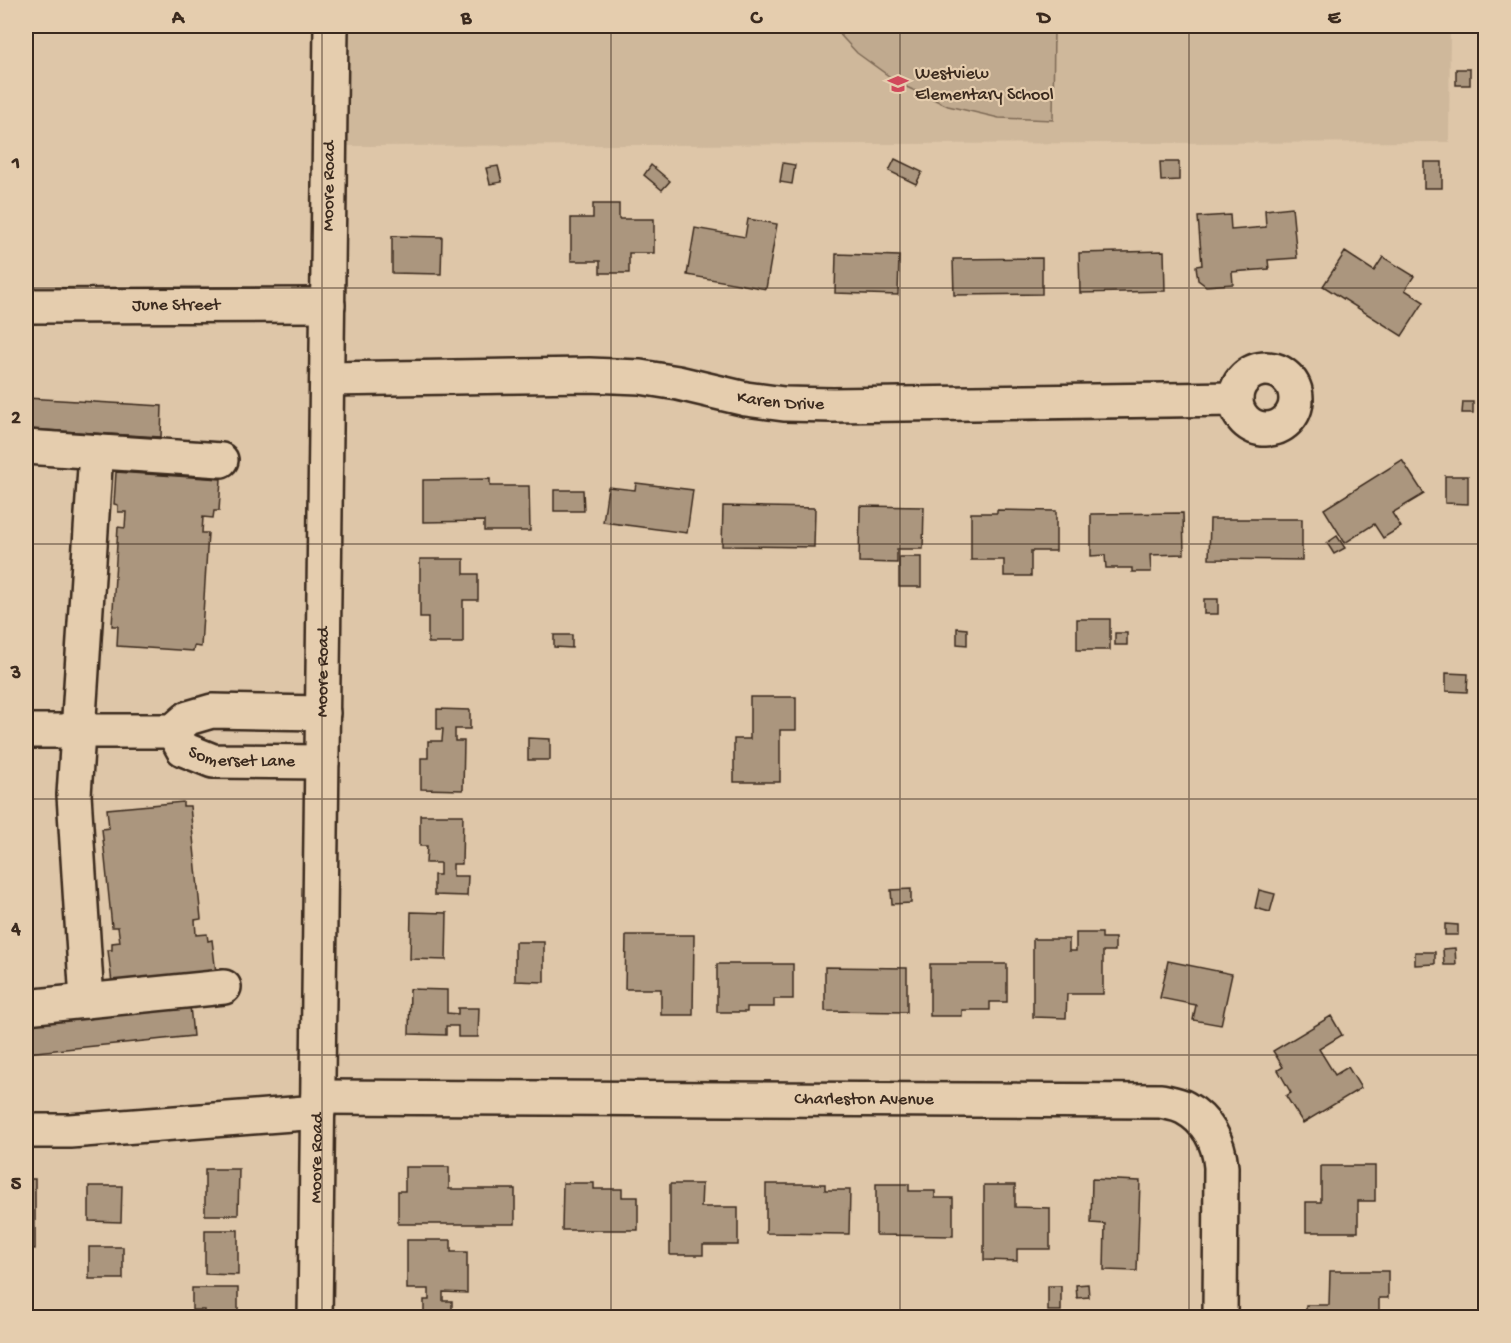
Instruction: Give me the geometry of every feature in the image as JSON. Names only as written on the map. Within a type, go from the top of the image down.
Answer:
[{"type":"street","name":"Moore Road","points":[[315,1317],[331,26]]},
{"type":"street","name":"June Street","points":[[26,306],[328,305]]},
{"type":"street","name":"Karen Drive","points":[[327,379],[589,375],[640,377],[678,383],[746,399],[784,404],[1235,399]]},
{"type":"street","points":[[26,447],[220,460]]},
{"type":"street","points":[[87,1000],[74,795],[96,452]]},
{"type":"street","name":"Somerset Lane","points":[[26,731],[173,731],[188,718],[212,711],[323,713]]},
{"type":"street","name":"Somerset Lane","points":[[173,731],[183,749],[213,762],[322,762]]},
{"type":"street","points":[[26,1007],[225,987]]},
{"type":"street","name":"Charleston Avenue","points":[[26,1131],[70,1131],[318,1104],[1161,1101],[1183,1107],[1198,1117],[1212,1134],[1220,1155],[1220,1317]]},
{"type":"shaded area","name":"Westview Elementary School","points":[[347,26],[1450,26],[1449,142],[345,146]]},
{"type":"shaded area","points":[[832,26],[1054,26],[1053,120],[999,118],[948,106],[900,84],[857,53]]},
{"type":"building","points":[[1456,69],[1470,69],[1470,85],[1456,85]]},
{"type":"building","points":[[895,159],[922,172],[916,184],[889,171]]},
{"type":"building","points":[[1160,162],[1179,162],[1179,180],[1161,181]]},
{"type":"building","points":[[1424,162],[1442,162],[1442,188],[1424,188]]},
{"type":"building","points":[[783,163],[795,165],[792,184],[780,182]]},
{"type":"building","points":[[651,165],[670,181],[662,190],[644,175]]},
{"type":"building","points":[[498,166],[502,182],[490,184],[486,168]]},
{"type":"building","points":[[593,204],[619,204],[619,219],[654,219],[654,253],[629,253],[629,273],[600,273],[600,261],[571,261],[571,218],[593,218]]},
{"type":"building","points":[[1292,207],[1297,258],[1268,260],[1269,269],[1232,272],[1233,284],[1206,286],[1198,280],[1196,266],[1202,265],[1198,217],[1230,215],[1231,230],[1266,227],[1265,210]]},
{"type":"building","points":[[748,219],[777,224],[766,289],[687,275],[695,228],[745,237]]},
{"type":"building","points":[[392,236],[442,237],[441,274],[392,273]]},
{"type":"building","points":[[1164,251],[1165,291],[1080,293],[1079,253]]},
{"type":"building","points":[[1345,252],[1374,271],[1383,257],[1414,276],[1405,290],[1424,302],[1402,336],[1323,286]]},
{"type":"building","points":[[836,254],[899,256],[898,295],[835,293]]},
{"type":"building","points":[[1042,258],[1042,294],[954,295],[953,259]]},
{"type":"building","points":[[26,398],[162,406],[161,437],[26,429]]},
{"type":"building","points":[[1463,402],[1473,402],[1473,413],[1462,413]]},
{"type":"building","points":[[1402,460],[1424,494],[1392,513],[1401,527],[1383,538],[1374,524],[1345,543],[1324,509]]},
{"type":"building","points":[[116,472],[221,479],[219,511],[214,511],[213,518],[203,517],[202,533],[208,533],[201,647],[194,646],[193,651],[117,646],[118,626],[112,626],[118,527],[125,528],[126,512],[118,512],[118,505],[114,504]]},
{"type":"building","points":[[1445,476],[1468,476],[1468,504],[1445,503]]},
{"type":"building","points":[[490,479],[490,486],[529,486],[530,531],[484,531],[484,521],[423,522],[423,480]]},
{"type":"building","points":[[636,483],[693,490],[687,533],[603,522],[608,487],[635,490]]},
{"type":"building","points":[[554,490],[583,490],[584,511],[554,511]]},
{"type":"building","points":[[723,506],[815,508],[814,547],[722,546]]},
{"type":"building","points":[[860,506],[924,507],[923,549],[897,549],[897,563],[859,562]]},
{"type":"building","points":[[997,510],[1056,511],[1056,551],[1031,551],[1031,576],[1004,576],[1004,560],[971,560],[971,513],[997,513]]},
{"type":"building","points":[[1183,513],[1184,554],[1150,555],[1151,572],[1132,572],[1132,568],[1106,568],[1105,555],[1091,556],[1091,514]]},
{"type":"building","points":[[1210,519],[1302,519],[1302,560],[1209,559]]},
{"type":"building","points":[[1337,536],[1345,548],[1334,554],[1327,543]]},
{"type":"building","points":[[899,557],[921,557],[921,587],[899,587]]},
{"type":"building","points":[[420,559],[464,559],[464,574],[478,574],[478,600],[463,600],[463,643],[428,643],[428,617],[420,617]]},
{"type":"building","points":[[1204,599],[1218,599],[1218,614],[1204,614]]},
{"type":"building","points":[[1077,619],[1110,619],[1110,650],[1077,650]]},
{"type":"building","points":[[957,628],[967,629],[967,645],[957,644]]},
{"type":"building","points":[[1115,633],[1127,633],[1127,645],[1115,645]]},
{"type":"building","points":[[554,635],[572,635],[572,648],[554,647]]},
{"type":"building","points":[[1446,673],[1468,674],[1467,692],[1446,691]]},
{"type":"building","points":[[750,697],[796,697],[796,730],[780,730],[780,782],[734,782],[734,739],[750,739]]},
{"type":"building","points":[[437,709],[470,710],[470,729],[455,729],[455,741],[464,741],[463,790],[421,789],[421,758],[428,758],[428,741],[442,741],[443,729],[437,729]]},
{"type":"building","points":[[528,738],[550,739],[550,760],[528,760]]},
{"type":"building","points":[[183,802],[183,806],[190,806],[201,919],[195,920],[196,935],[207,934],[208,941],[212,940],[216,973],[112,983],[108,950],[112,950],[112,943],[120,942],[118,927],[112,927],[102,829],[109,828],[107,809]]},
{"type":"building","points":[[420,815],[463,815],[462,864],[453,864],[453,876],[468,876],[467,896],[434,895],[434,875],[440,875],[440,863],[426,863],[427,846],[420,846]]},
{"type":"building","points":[[911,889],[911,903],[892,904],[891,890]]},
{"type":"building","points":[[1259,890],[1275,894],[1270,912],[1255,908]]},
{"type":"building","points":[[411,912],[447,913],[446,960],[410,959]]},
{"type":"building","points":[[1445,924],[1458,925],[1458,935],[1445,935]]},
{"type":"building","points":[[1076,933],[1102,933],[1102,938],[1115,938],[1115,951],[1103,951],[1103,994],[1067,994],[1066,1018],[1033,1017],[1033,939],[1069,939],[1069,951],[1076,951]]},
{"type":"building","points":[[626,935],[694,935],[693,1015],[661,1015],[661,989],[625,989]]},
{"type":"building","points":[[515,942],[544,942],[544,982],[515,981]]},
{"type":"building","points":[[1455,948],[1456,965],[1444,965],[1443,949]]},
{"type":"building","points":[[1415,952],[1435,952],[1435,964],[1415,965]]},
{"type":"building","points":[[1481,955],[1486,955],[1486,981],[1481,981]]},
{"type":"building","points":[[1168,961],[1232,974],[1221,1025],[1193,1020],[1196,1005],[1160,998]]},
{"type":"building","points":[[717,964],[793,964],[793,999],[774,999],[774,1007],[747,1007],[747,1012],[717,1012]]},
{"type":"building","points":[[930,964],[1007,964],[1007,1002],[990,1002],[990,1010],[962,1010],[962,1016],[930,1016]]},
{"type":"building","points":[[825,967],[907,968],[907,1012],[825,1011]]},
{"type":"building","points":[[410,989],[447,990],[447,1013],[458,1014],[458,1008],[479,1008],[478,1037],[458,1037],[458,1026],[446,1026],[446,1035],[409,1034]]},
{"type":"building","points":[[190,1006],[193,1036],[26,1053],[26,1022]]},
{"type":"building","points":[[1331,1016],[1342,1035],[1319,1049],[1335,1075],[1348,1067],[1361,1088],[1303,1123],[1286,1096],[1291,1093],[1278,1070],[1283,1067],[1273,1051]]},
{"type":"building","points":[[1321,1166],[1375,1166],[1375,1201],[1358,1201],[1358,1232],[1306,1232],[1306,1202],[1321,1202]]},
{"type":"building","points":[[405,1167],[449,1167],[449,1189],[515,1189],[515,1224],[398,1224],[398,1191],[405,1191]]},
{"type":"building","points":[[205,1169],[239,1169],[238,1215],[205,1215]]},
{"type":"building","points":[[26,1179],[35,1179],[35,1249],[26,1248]]},
{"type":"building","points":[[1092,1179],[1140,1181],[1137,1271],[1104,1270],[1105,1224],[1091,1223]]},
{"type":"building","points":[[563,1183],[594,1183],[594,1189],[622,1189],[622,1197],[638,1197],[638,1230],[562,1230]]},
{"type":"building","points":[[670,1184],[702,1184],[701,1207],[738,1207],[738,1245],[703,1245],[703,1255],[670,1255]]},
{"type":"building","points":[[766,1184],[825,1184],[825,1190],[850,1190],[849,1234],[766,1233]]},
{"type":"building","points":[[876,1184],[909,1184],[909,1191],[935,1191],[935,1198],[953,1198],[953,1236],[876,1235]]},
{"type":"building","points":[[984,1185],[1015,1185],[1015,1207],[1050,1208],[1050,1249],[1017,1249],[1017,1261],[984,1260]]},
{"type":"building","points":[[89,1186],[122,1186],[121,1222],[89,1221]]},
{"type":"building","points":[[205,1230],[238,1230],[238,1275],[205,1274]]},
{"type":"building","points":[[407,1240],[451,1240],[451,1252],[467,1252],[467,1293],[443,1292],[443,1301],[452,1301],[452,1318],[424,1318],[424,1300],[429,1300],[429,1289],[407,1289]]},
{"type":"building","points":[[89,1247],[123,1247],[123,1279],[89,1279]]},
{"type":"building","points":[[1330,1271],[1388,1271],[1388,1298],[1379,1298],[1379,1318],[1306,1318],[1306,1305],[1329,1305]]},
{"type":"building","points":[[1088,1284],[1089,1297],[1077,1298],[1076,1285]]},
{"type":"building","points":[[1048,1286],[1061,1286],[1061,1311],[1048,1311]]},
{"type":"building","points":[[192,1288],[238,1288],[238,1318],[204,1318],[204,1310],[192,1310]]},
{"type":"building","points":[[125,1311],[155,1312],[155,1318],[125,1318]]},
{"type":"place","name":"Westview Elementary School","points":[[898,84]]}]
